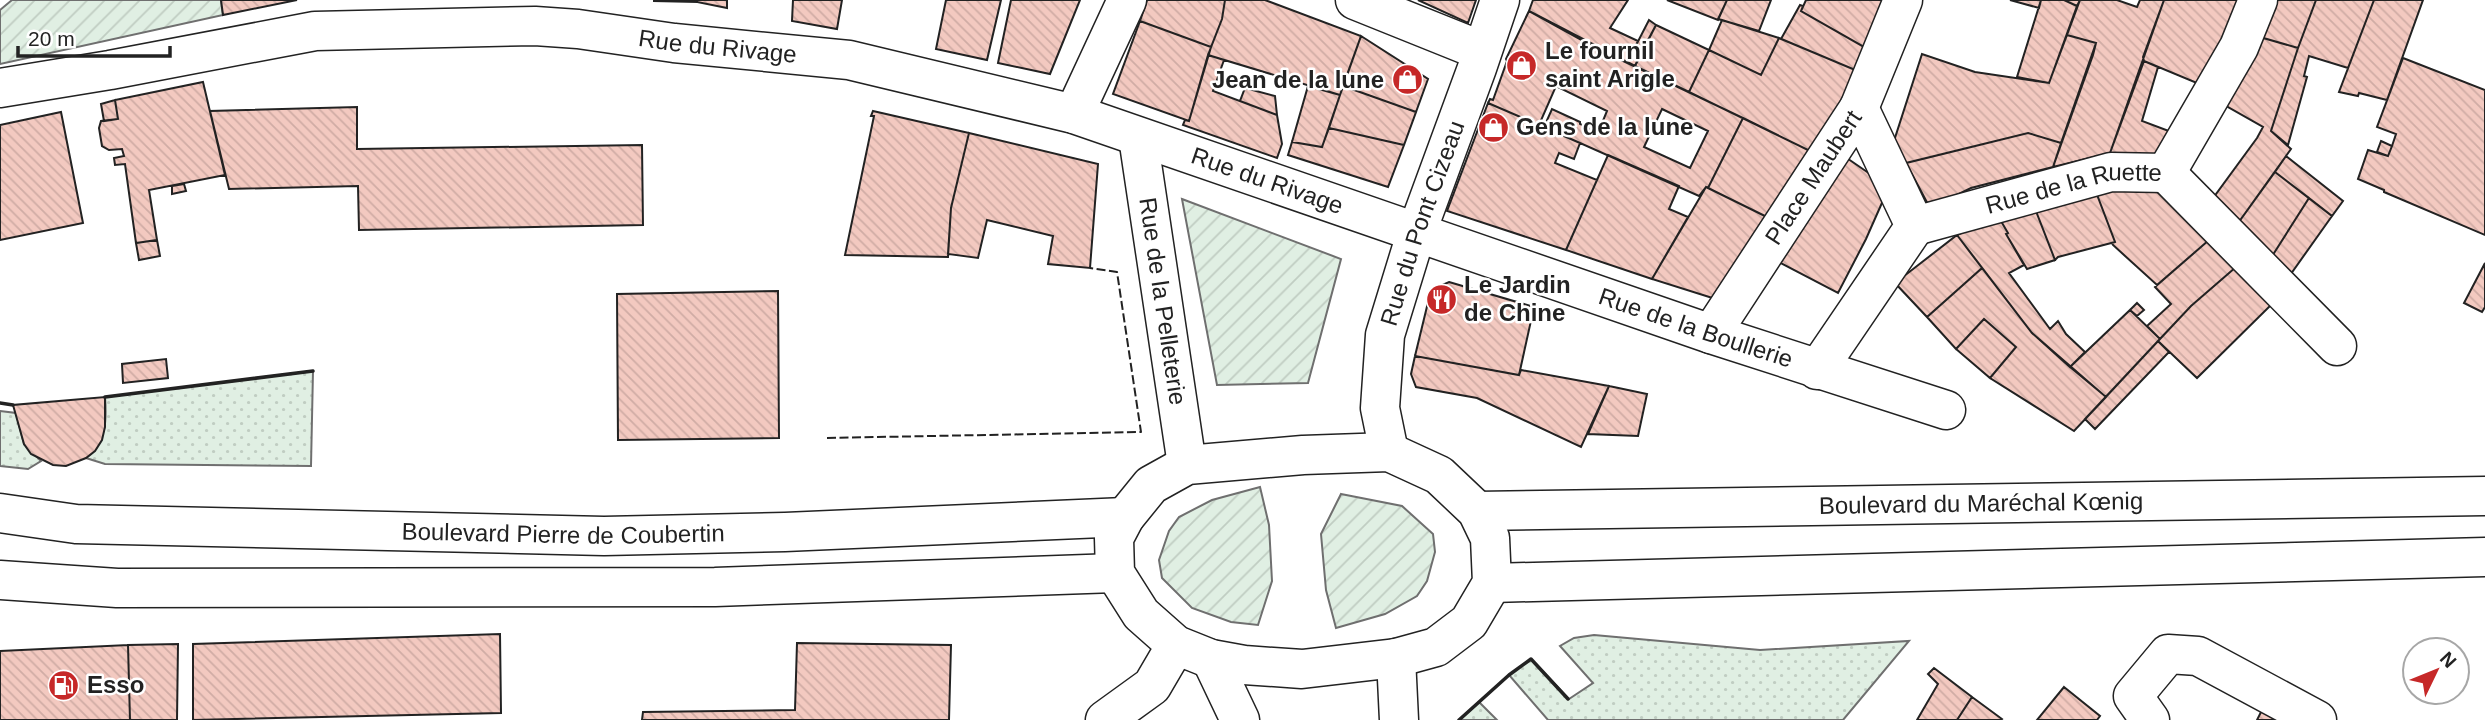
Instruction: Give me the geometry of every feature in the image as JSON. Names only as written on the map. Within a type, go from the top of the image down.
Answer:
[{"type":"main road","points":[[1073,114],[1127,0]]},
{"type":"main road","points":[[1355,0],[1482,51]]},
{"type":"main road","name":"Rue du Pont Cizeau","points":[[1389,452],[1380,408],[1385,335],[1416,234],[1500,0]]},
{"type":"main road","points":[[1859,108],[1903,0]]},
{"type":"main road","name":"Rue de la Ruette","points":[[1915,226],[2111,172],[2166,173],[2239,47],[2258,0]]},
{"type":"main road","name":"Rue du Rivage","points":[[0,88],[315,32],[534,13],[578,29],[674,43],[849,60],[1073,114],[1416,234]]},
{"type":"main road","name":"Place Maubert","points":[[1859,108],[1915,226]]},
{"type":"main road","name":"Place Maubert","points":[[1711,334],[1859,108]]},
{"type":"main road","name":"Rue de la Pelleterie","points":[[1138,137],[1187,465]]},
{"type":"main road","points":[[2166,173],[2337,346]]},
{"type":"main road","points":[[1915,226],[1817,370],[1946,410]]},
{"type":"main road","name":"Rue de la Boullerie","points":[[1416,234],[1817,370]]},
{"type":"main road","points":[[1389,452],[1439,475],[1477,511],[1490,538],[1492,583],[1469,622],[1436,647],[1396,657],[1302,669],[1244,665],[1211,659],[1176,645],[1141,614],[1115,573],[1114,538],[1125,517],[1151,485],[1187,465],[1303,455],[1389,452]]},
{"type":"main road","name":"Boulevard du Maréchal Kœnig","points":[[1477,511],[2485,496]]},
{"type":"main road","name":"Boulevard Pierre de Coubertin","points":[[0,513],[76,524],[604,536],[785,532],[1125,517]]},
{"type":"main road","points":[[1492,583],[2485,557]]},
{"type":"main road","points":[[0,580],[117,588],[715,587],[1115,573]]},
{"type":"main road","points":[[1105,720],[1153,686],[1176,645]]},
{"type":"main road","points":[[2150,720],[2133,696],[2168,654],[2198,656],[2317,720]]},
{"type":"main road","points":[[1396,657],[1399,720]]},
{"type":"main road","points":[[1211,659],[1240,720]]},
{"type":"green space","points":[[12,0],[221,0],[223,15],[0,64],[0,10]]},
{"type":"green space","points":[[1182,199],[1341,259],[1308,383],[1217,385]]},
{"type":"green space","points":[[313,371],[311,466],[105,464],[86,458],[98,445],[104,431],[105,397]]},
{"type":"green space","points":[[0,411],[16,413],[24,444],[41,461],[28,469],[0,466]]},
{"type":"green space","points":[[1260,487],[1269,525],[1272,581],[1258,625],[1231,622],[1192,608],[1162,578],[1159,560],[1169,531],[1179,517],[1212,500]]},
{"type":"green space","points":[[1341,494],[1402,506],[1433,534],[1435,552],[1427,581],[1417,596],[1385,614],[1336,628],[1326,590],[1321,534]]},
{"type":"green space","points":[[1594,635],[1760,650],[1909,641],[1843,720],[1548,720],[1509,675],[1531,659],[1569,699],[1593,683],[1560,646],[1574,638]]},
{"type":"green space","points":[[1479,702],[1497,720],[1459,720]]},
{"type":"building","points":[[221,0],[297,0],[223,15]]},
{"type":"building","points":[[654,0],[697,2],[654,1]]},
{"type":"building","points":[[727,0],[727,8],[697,2]]},
{"type":"building","points":[[793,0],[842,0],[837,29],[792,21]]},
{"type":"building","points":[[946,0],[1001,0],[987,60],[936,49]]},
{"type":"building","points":[[1011,0],[1080,0],[1050,74],[998,63]]},
{"type":"building","points":[[1147,0],[1225,0],[1222,19],[1211,47],[1140,21]]},
{"type":"building","points":[[1225,0],[1265,0],[1361,36],[1340,95],[1208,55],[1222,19]]},
{"type":"building","points":[[1418,0],[1476,0],[1468,23]]},
{"type":"building","points":[[1533,0],[1628,0],[1610,28],[1638,41],[1632,53],[1639,57],[1635,66],[1529,11]]},
{"type":"building","points":[[1667,0],[1727,0],[1718,20]]},
{"type":"building","points":[[1727,0],[1771,0],[1759,31],[1718,19]]},
{"type":"building","points":[[1806,0],[1888,0],[1871,51],[1801,11]]},
{"type":"building","points":[[2010,0],[2041,0],[2039,8]]},
{"type":"building","points":[[2041,0],[2064,0],[2077,6],[2049,83],[2017,77]]},
{"type":"building","points":[[2064,0],[2080,0],[2077,6]]},
{"type":"building","points":[[2080,0],[2117,0],[2137,7],[2140,0],[2164,0],[2110,153],[2053,167],[2096,43],[2067,35]]},
{"type":"building","points":[[2164,0],[2248,0],[2204,86],[2144,61],[2143,57]]},
{"type":"building","points":[[2268,0],[2316,0],[2298,48],[2253,35]]},
{"type":"building","points":[[2316,0],[2374,0],[2348,68],[2309,56],[2304,76],[2307,77],[2288,145],[2271,131]]},
{"type":"building","points":[[2374,0],[2423,0],[2387,100],[2359,93],[2358,96],[2339,92]]},
{"type":"building","points":[[1800,5],[1803,6],[1801,11],[1871,51],[1860,72],[1781,39]]},
{"type":"building","points":[[1529,11],[1598,49],[1743,118],[1708,188],[1699,196],[1544,127],[1552,109],[1598,133],[1607,111],[1556,86],[1539,125],[1488,103],[1490,99],[1493,100],[1506,59]],"holes":[[[1662,109],[1708,131],[1690,168],[1644,147]]]},
{"type":"building","points":[[1649,20],[1656,25],[1639,57],[1632,53]]},
{"type":"building","points":[[1722,20],[1779,38],[1761,75],[1709,50]]},
{"type":"building","points":[[1140,21],[1211,47],[1189,121],[1113,94]]},
{"type":"building","points":[[1656,25],[1709,50],[1689,92],[1635,66]]},
{"type":"building","points":[[2067,35],[2096,43],[2061,143],[2028,133],[1906,163],[1894,141],[1922,54],[1975,72],[2049,83]]},
{"type":"building","points":[[2253,35],[2298,48],[2271,131],[2291,149],[2236,226],[2211,201],[2263,127],[2221,103]]},
{"type":"building","points":[[1361,36],[1428,79],[1416,112],[1343,86]]},
{"type":"building","points":[[1779,38],[1860,72],[1812,152],[1689,92],[1709,50],[1761,75]]},
{"type":"building","points":[[1208,55],[1224,60],[1213,91],[1277,115],[1282,144],[1277,158],[1183,125],[1185,120],[1189,121]]},
{"type":"building","points":[[2403,58],[2485,90],[2485,235],[2358,179],[2368,150],[2388,156],[2392,146],[2396,134],[2377,127]]},
{"type":"building","points":[[2144,61],[2158,67],[2142,121],[2174,133],[2153,157],[2110,153]]},
{"type":"building","points":[[203,82],[225,175],[149,190],[157,240],[136,243],[125,164],[115,165],[114,158],[124,156],[122,149],[109,150],[102,146],[99,128],[101,121],[118,119],[115,100]]},
{"type":"building","points":[[1308,86],[1340,95],[1322,147],[1292,142]]},
{"type":"building","points":[[1343,86],[1416,112],[1404,145],[1329,128]]},
{"type":"building","points":[[1245,88],[1275,96],[1277,115],[1240,101]]},
{"type":"building","points":[[115,100],[118,119],[104,121],[101,104]]},
{"type":"building","points":[[1488,103],[1580,143],[1574,159],[1559,153],[1555,163],[1597,180],[1566,250],[1447,211]]},
{"type":"building","points":[[357,107],[357,149],[642,145],[643,225],[359,230],[358,186],[229,189],[210,111]]},
{"type":"building","points":[[873,111],[969,133],[951,208],[948,257],[845,255]]},
{"type":"building","points":[[61,112],[83,223],[0,240],[0,125]]},
{"type":"building","points":[[1743,118],[1812,152],[1771,219],[1708,188]]},
{"type":"building","points":[[1329,128],[1404,145],[1388,187],[1288,155],[1292,142],[1322,147]]},
{"type":"building","points":[[969,133],[1098,164],[1090,268],[1048,264],[1053,236],[987,220],[978,258],[948,254],[951,208]]},
{"type":"building","points":[[2028,133],[2061,143],[2053,167],[1971,188],[1930,208],[1906,163]]},
{"type":"building","points":[[2381,141],[2392,146],[2388,156],[2377,152]]},
{"type":"building","points":[[1841,154],[1889,187],[1838,293],[1773,259]]},
{"type":"building","points":[[1608,155],[1679,186],[1669,209],[1688,217],[1652,279],[1566,250]]},
{"type":"building","points":[[2286,156],[2343,201],[2332,216],[2275,172]]},
{"type":"building","points":[[2275,172],[2309,198],[2269,261],[2236,226]]},
{"type":"building","points":[[2150,180],[2209,240],[2157,285],[2113,245],[2115,242],[2096,192]]},
{"type":"building","points":[[184,184],[186,191],[172,194],[172,186]]},
{"type":"building","points":[[1706,187],[1771,219],[1722,301],[1652,279]]},
{"type":"building","points":[[2096,192],[2115,242],[2055,260],[2034,206]]},
{"type":"building","points":[[2309,198],[2332,216],[2288,278],[2269,261]]},
{"type":"building","points":[[2034,206],[2055,260],[2027,269],[1998,216]]},
{"type":"building","points":[[1998,216],[2024,265],[2009,273],[2050,329],[2058,321],[2066,334],[2085,352],[2070,367],[2032,333],[1957,235]]},
{"type":"building","points":[[1957,235],[1982,268],[1927,317],[1895,283]]},
{"type":"building","points":[[157,240],[160,256],[139,260],[136,243]]},
{"type":"building","points":[[2209,240],[2236,267],[2191,306],[2160,339],[2147,326],[2171,304],[2155,287]]},
{"type":"building","points":[[2485,263],[2485,307],[2482,312],[2464,303]]},
{"type":"building","points":[[2236,267],[2272,304],[2197,378],[2158,341],[2191,306]]},
{"type":"building","points":[[1982,268],[2032,333],[2106,397],[2074,431],[1990,378],[2016,347],[1984,319],[1956,349],[1927,317]]},
{"type":"building","points":[[1449,282],[1534,307],[1519,375],[1415,356],[1431,290]]},
{"type":"building","points":[[778,291],[779,438],[618,440],[617,294]]},
{"type":"building","points":[[2137,303],[2144,310],[2137,316],[2130,310]]},
{"type":"building","points":[[2130,310],[2160,339],[2106,397],[2070,367]]},
{"type":"building","points":[[1984,319],[2016,347],[1990,378],[1956,349]]},
{"type":"building","points":[[2158,341],[2169,352],[2095,429],[2085,419]]},
{"type":"building","points":[[1415,356],[1519,375],[1521,370],[1609,386],[1581,447],[1477,398],[1416,387],[1411,374]]},
{"type":"building","points":[[166,359],[168,378],[123,383],[122,364]]},
{"type":"building","points":[[1609,386],[1647,394],[1638,436],[1588,434]]},
{"type":"building","points":[[105,397],[102,440],[86,458],[66,466],[53,465],[31,454],[24,444],[13,405]]},
{"type":"building","points":[[500,634],[501,713],[193,720],[193,644]]},
{"type":"building","points":[[797,643],[951,645],[949,720],[642,720],[643,712],[795,710]]},
{"type":"building","points":[[178,644],[177,720],[130,720],[128,645]]},
{"type":"building","name":"Esso","points":[[128,645],[130,720],[0,720],[0,651]]},
{"type":"building","points":[[1934,668],[1972,697],[1957,720],[1917,720],[1938,684],[1928,674]]},
{"type":"building","points":[[2064,687],[2100,716],[2097,720],[2037,720]]},
{"type":"building","points":[[1972,697],[2002,719],[1957,720]]},
{"type":"building","points":[[2262,710],[2286,720],[2257,720]]},
{"type":"fence","points":[[827,438],[1141,432],[1117,272],[1090,268]]},
{"type":"wall","points":[[105,397],[313,371]]},
{"type":"wall","points":[[0,403],[13,405]]},
{"type":"wall","points":[[1459,720],[1531,659],[1568,699]]},
{"type":"place","name":"Le fournil saint Arigle","points":[[1522,65]]},
{"type":"place","name":"Jean de la lune","points":[[1407,80]]},
{"type":"place","name":"Gens de la lune","points":[[1493,127]]},
{"type":"place","name":"Le Jardin de Chine","points":[[1441,299]]},
{"type":"place","name":"Esso","points":[[64,685]]}]
